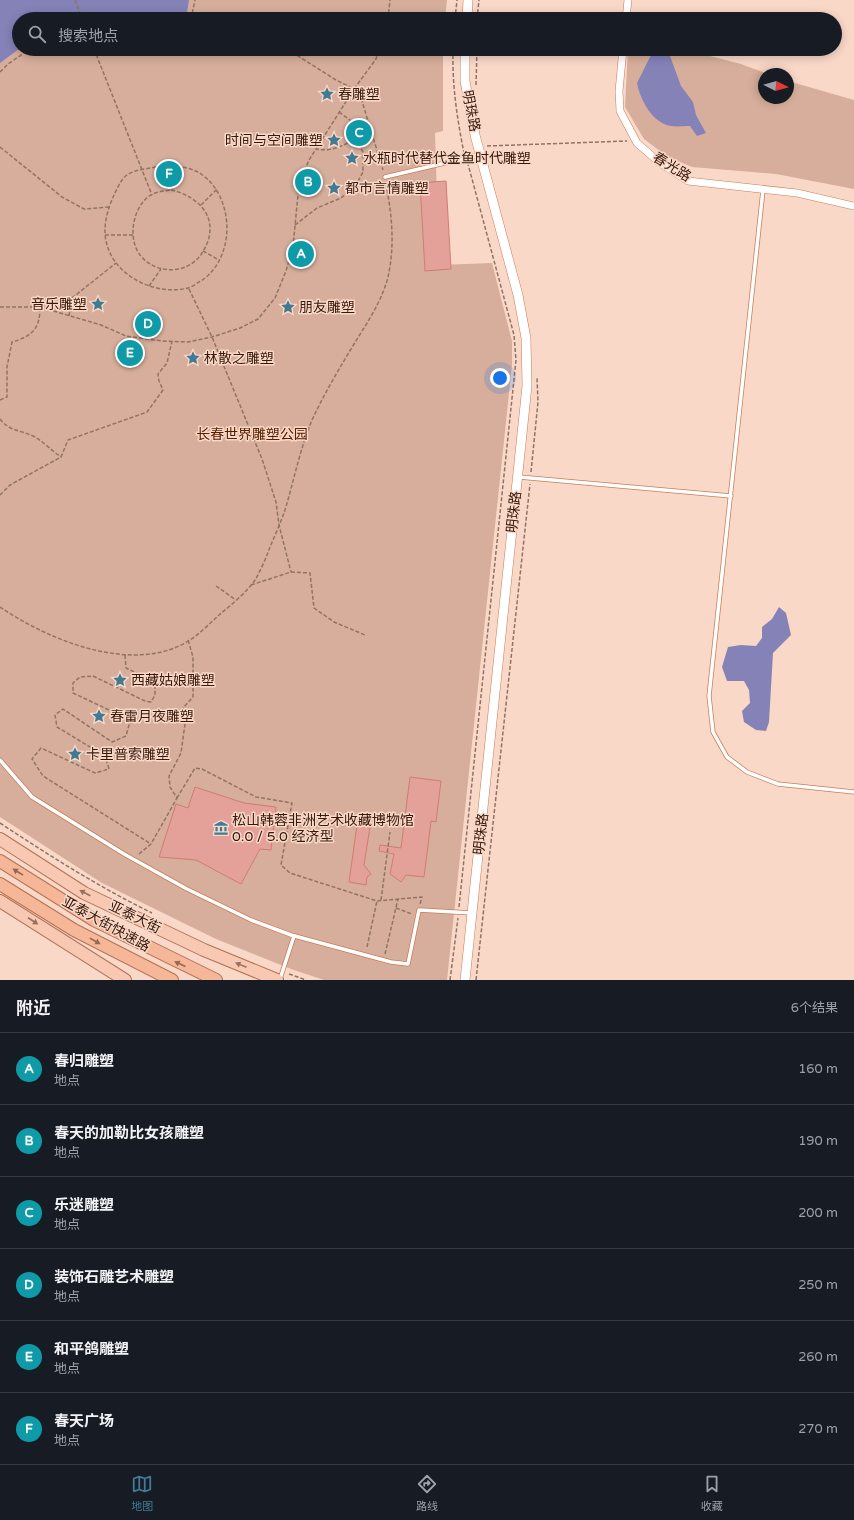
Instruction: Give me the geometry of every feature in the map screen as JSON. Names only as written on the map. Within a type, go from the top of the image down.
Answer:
[{"type":"highway","name":"亚泰大街快速路","points":[[0,861],[94,920],[216,980]]},
{"type":"highway","name":"亚泰大街快速路","points":[[0,884],[121,955],[172,980]]},
{"type":"main road","name":"亚泰大街","points":[[0,839],[84,893],[204,950],[279,980]]},
{"type":"main road","points":[[0,900],[125,980]]},
{"type":"street","points":[[467,12],[468,0]]},
{"type":"street","points":[[627,12],[628,0]]},
{"type":"street","name":"明珠路","points":[[465,56],[465,80],[480,155],[518,295],[526,338],[527,386],[465,980]]},
{"type":"street","name":"春光路","points":[[622,56],[620,110],[635,141],[660,163],[688,181],[797,193],[854,206]]},
{"type":"lane","points":[[385,177],[480,155]]},
{"type":"lane","points":[[763,190],[709,696],[713,732],[727,757],[747,772],[778,784],[854,792]]},
{"type":"lane","points":[[518,477],[731,496]]},
{"type":"lane","points":[[0,760],[32,796],[134,859],[188,889],[251,920],[294,936],[384,960],[408,964],[419,910],[473,913]]},
{"type":"lane","points":[[279,980],[294,936]]},
{"type":"path","points":[[75,0],[79,12]]},
{"type":"path","points":[[192,12],[195,0]]},
{"type":"path","points":[[389,12],[390,0]]},
{"type":"path","points":[[456,12],[457,0]]},
{"type":"path","points":[[478,12],[479,0]]},
{"type":"path","points":[[0,72],[20,56]]},
{"type":"path","points":[[97,56],[141,171],[152,195]]},
{"type":"path","points":[[0,607],[15,617],[67,640],[114,654],[136,656],[157,654],[180,646],[199,634],[250,586],[258,574],[279,525],[311,422],[324,395],[378,304],[387,278],[392,249],[392,216],[385,177],[361,98],[354,89],[336,80],[298,56]]},
{"type":"path","points":[[0,307],[40,307],[101,325],[126,336],[188,342],[212,337],[240,328],[258,319],[275,298],[286,271],[293,247],[299,184],[316,149],[377,56]]},
{"type":"path","points":[[450,980],[459,912],[516,360],[514,335],[470,168],[465,158],[455,104],[453,56]]},
{"type":"path","points":[[339,112],[358,126]]},
{"type":"path","points":[[358,126],[369,123]]},
{"type":"path","points":[[295,225],[316,208],[341,198],[356,185],[364,172],[363,152],[355,139],[358,126]]},
{"type":"path","points":[[316,149],[328,151],[355,139]]},
{"type":"path","points":[[487,146],[635,141]]},
{"type":"path","points":[[0,147],[62,197],[84,209],[109,207]]},
{"type":"path","points":[[159,166],[180,166],[198,172],[217,189],[227,216],[227,236],[219,260],[208,276],[189,288],[176,290],[149,286],[123,271],[116,263],[107,245],[105,225],[109,207],[119,185],[127,175],[141,171],[159,166]]},
{"type":"path","points":[[201,205],[217,189]]},
{"type":"path","points":[[171,190],[185,193],[201,205],[207,216],[209,230],[208,242],[198,259],[187,268],[176,270],[161,269],[151,265],[140,255],[133,227],[135,215],[140,205],[152,195],[171,190]]},
{"type":"path","points":[[106,235],[134,235]]},
{"type":"path","points":[[203,251],[219,260]]},
{"type":"path","points":[[69,316],[72,298],[116,263]]},
{"type":"path","points":[[149,286],[161,269]]},
{"type":"path","points":[[189,288],[212,337],[262,458],[276,502],[279,525],[291,572]]},
{"type":"path","points":[[0,400],[7,397],[7,374],[12,342],[27,338],[35,328],[40,320],[40,307]]},
{"type":"path","points":[[0,495],[10,485],[61,457],[68,440],[147,412],[163,390],[158,374],[167,363],[172,341]]},
{"type":"path","points":[[0,418],[4,425],[33,436],[61,457]]},
{"type":"path","points":[[250,586],[291,572],[310,573],[314,608],[334,622],[365,635]]},
{"type":"path","points":[[216,586],[236,600]]},
{"type":"path","points":[[177,798],[170,787],[169,776],[182,753],[185,724],[188,717],[183,708],[193,697],[193,657],[188,640]]},
{"type":"path","points":[[125,655],[126,668],[155,682],[155,695],[151,702],[145,701],[93,676],[80,677],[74,683],[73,693],[126,718],[129,725],[126,736],[112,742],[64,709],[55,716],[57,727],[105,756],[109,769],[95,773],[42,748],[32,759],[43,776],[151,844]]},
{"type":"path","points":[[134,859],[151,844],[195,768],[202,769],[256,797],[292,803],[281,865],[290,873],[377,901],[422,897],[419,910]]},
{"type":"path","points":[[0,823],[59,862],[117,895],[153,913]]},
{"type":"path","points":[[381,900],[390,832]]},
{"type":"path","points":[[384,960],[398,899]]},
{"type":"path","points":[[367,947],[377,901]]},
{"type":"path","points":[[396,908],[418,916]]},
{"type":"green space","name":"长春世界雕塑公园","points":[[0,0],[447,0],[446,12],[12,12],[12,56],[443,56],[443,131],[435,133],[439,265],[492,263],[512,341],[512,365],[447,980],[324,980],[291,969],[216,939],[102,883],[0,817]]},
{"type":"green space","points":[[628,56],[710,56],[758,70],[758,104],[794,104],[794,83],[854,100],[854,189],[776,174],[692,167],[668,157],[644,139],[625,107]]},
{"type":"shaded area","points":[[0,0],[189,0],[187,12],[12,12],[12,54],[0,63]]},
{"type":"shaded area","points":[[650,56],[670,56],[681,86],[693,102],[696,115],[706,133],[697,136],[690,126],[673,126],[664,124],[658,120],[644,103],[637,83]]},
{"type":"shaded area","points":[[779,607],[786,613],[791,635],[773,653],[769,722],[766,731],[756,730],[744,722],[742,711],[750,703],[749,690],[744,681],[727,681],[722,667],[728,647],[741,645],[756,646],[762,638],[762,627],[772,619]]},
{"type":"building","points":[[446,181],[451,269],[425,271],[420,183]]},
{"type":"building","points":[[410,777],[441,781],[436,822],[431,821],[424,877],[406,875],[401,882],[390,874],[394,854],[379,851],[380,845],[401,848]]},
{"type":"building","name":"松山韩蓉非洲艺术收藏博物馆 0.0 / 5.0 经济型","points":[[195,787],[244,803],[276,807],[271,850],[260,849],[241,884],[196,860],[159,857],[176,804],[188,808]]},
{"type":"building","points":[[357,825],[370,827],[364,865],[371,874],[367,877],[366,885],[349,882]]},
{"type":"place","name":"春雕塑","points":[[327,94]]},
{"type":"place","name":"乐迷雕塑","points":[[359,133]]},
{"type":"place","name":"时间与空间雕塑","points":[[334,140]]},
{"type":"place","name":"水瓶时代替代金鱼时代雕塑","points":[[352,158]]},
{"type":"place","name":"春天广场","points":[[169,174]]},
{"type":"place","name":"春天的加勒比女孩雕塑","points":[[308,182]]},
{"type":"place","name":"都市言情雕塑","points":[[334,188]]},
{"type":"place","name":"春归雕塑","points":[[301,254]]},
{"type":"place","name":"音乐雕塑","points":[[98,304]]},
{"type":"place","name":"朋友雕塑","points":[[288,307]]},
{"type":"place","name":"装饰石雕艺术雕塑","points":[[148,324]]},
{"type":"place","name":"和平鸽雕塑","points":[[130,353]]},
{"type":"place","name":"林散之雕塑","points":[[193,358]]},
{"type":"place","name":"西藏姑娘雕塑","points":[[120,680]]},
{"type":"place","name":"春雷月夜雕塑","points":[[99,716]]},
{"type":"place","name":"卡里普索雕塑","points":[[75,754]]},
{"type":"place","name":"松山韩蓉非洲艺术收藏博物馆 0.0 / 5.0 经济型","points":[[221,828]]}]
